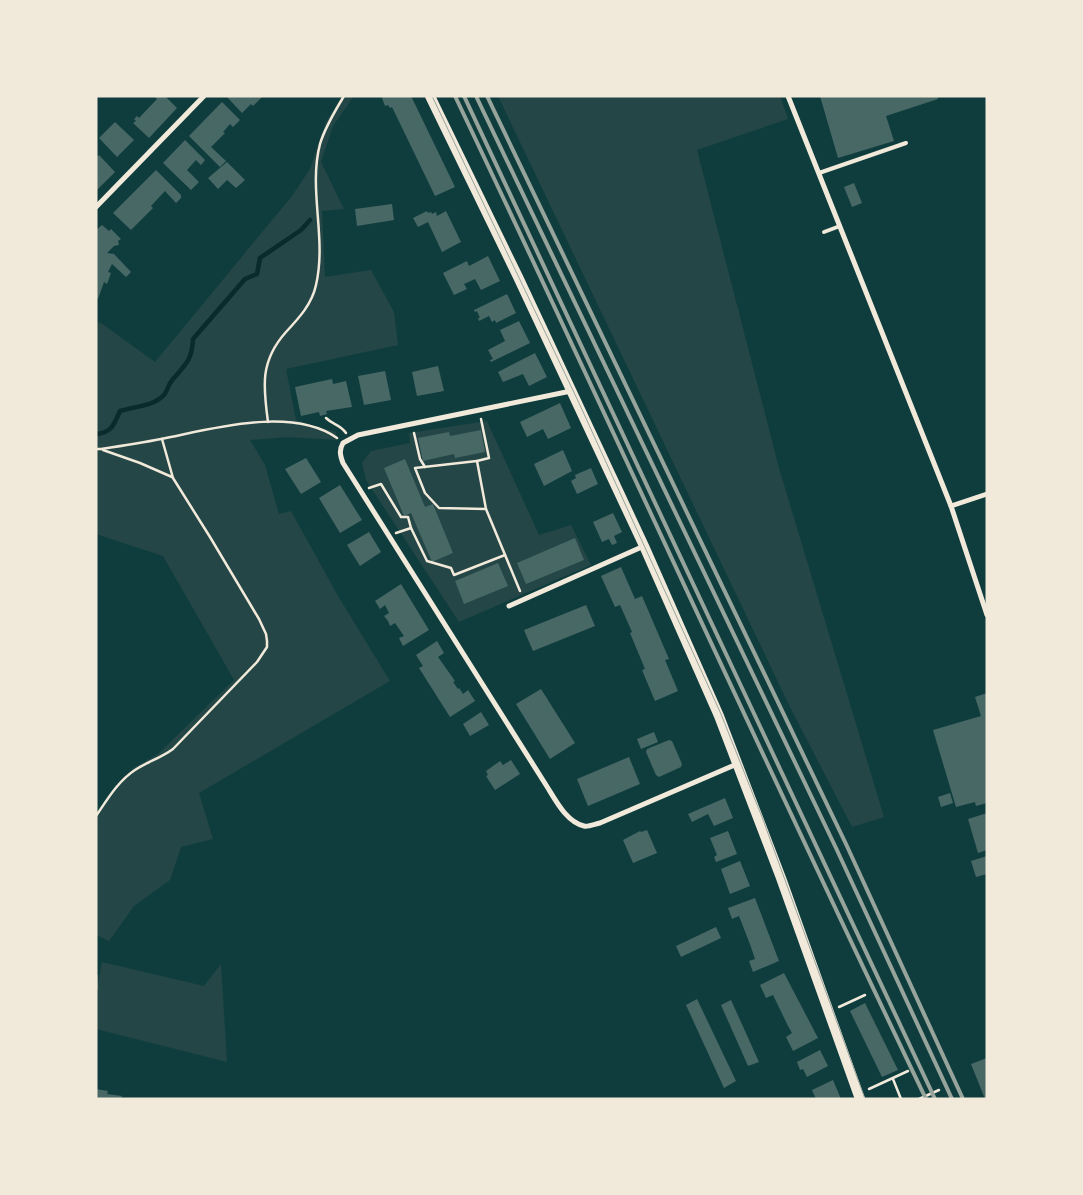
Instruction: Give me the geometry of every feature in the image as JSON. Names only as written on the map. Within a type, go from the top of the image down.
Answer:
[{"type":"main road","points":[[430,96],[572,391],[644,546],[719,716],[784,887],[860,1097]]},
{"type":"street","points":[[96,207],[204,96]]},
{"type":"street","points":[[788,96],[951,506],[987,615]]},
{"type":"street","points":[[572,391],[350,438],[343,443],[340,449],[343,463],[567,816],[584,826],[593,825],[737,764]]},
{"type":"street","points":[[951,506],[987,494]]},
{"type":"street","points":[[509,606],[644,546]]},
{"type":"lane","points":[[819,173],[906,143]]},
{"type":"lane","points":[[824,232],[840,226]]},
{"type":"path","points":[[268,422],[264,384],[271,352],[284,334],[299,319],[316,285],[319,243],[316,191],[320,145],[326,128],[344,96]]},
{"type":"path","points":[[479,410],[488,458],[415,468],[426,493],[439,508],[486,509]]},
{"type":"path","points":[[326,418],[330,422],[341,426],[350,438]]},
{"type":"path","points":[[101,450],[211,429],[268,422],[299,424],[328,433],[343,443]]},
{"type":"path","points":[[412,424],[420,459],[426,467]]},
{"type":"path","points":[[96,816],[127,776],[173,749],[240,682],[267,647],[266,634],[259,619],[195,512],[172,478],[162,439]]},
{"type":"path","points":[[96,449],[140,463],[172,478]]},
{"type":"path","points":[[477,461],[486,509],[523,599]]},
{"type":"path","points":[[374,486],[382,484],[401,517],[408,517],[411,528],[427,561],[451,568],[454,575],[505,555]]},
{"type":"path","points":[[400,531],[411,528]]},
{"type":"path","points":[[96,975],[96,989]]},
{"type":"path","points":[[828,1011],[844,1006],[865,995]]},
{"type":"path","points":[[860,1097],[877,1086],[908,1071]]},
{"type":"path","points":[[893,1079],[901,1099]]},
{"type":"path","points":[[920,1099],[940,1090]]},
{"type":"shaded area","points":[[342,96],[354,96],[333,126],[321,162],[344,209],[322,211],[325,277],[371,270],[394,312],[398,345],[286,369],[296,420],[336,432],[337,440],[288,437],[250,440],[265,465],[279,514],[291,511],[338,596],[390,681],[199,793],[213,839],[181,847],[170,880],[134,906],[109,941],[96,935],[96,816],[133,768],[158,754],[234,680],[163,556],[96,534],[96,322],[101,323],[155,362],[292,196],[310,169],[326,122]]},
{"type":"shaded area","points":[[498,96],[780,96],[788,119],[697,150],[779,468],[884,817],[852,827],[790,707]]},
{"type":"shaded area","points":[[487,421],[539,535],[571,525],[591,565],[459,622],[366,480],[362,463],[371,451],[410,443],[409,433]]},
{"type":"shaded area","points":[[102,962],[204,986],[221,964],[227,1062],[96,1029],[96,993]]},
{"type":"building","points":[[156,96],[165,96],[177,108],[149,138],[133,123],[136,121],[134,119],[137,116],[139,118],[157,99]]},
{"type":"building","points":[[228,96],[263,96],[242,113]]},
{"type":"building","points":[[384,96],[410,96],[412,98],[455,187],[435,196],[392,107],[385,106],[382,98]]},
{"type":"building","points":[[820,96],[937,96],[938,99],[886,116],[894,141],[838,158]]},
{"type":"building","points":[[222,102],[240,120],[233,127],[230,124],[223,132],[225,133],[211,147],[226,161],[220,167],[189,136]]},
{"type":"building","points":[[115,122],[134,140],[117,157],[99,138]]},
{"type":"building","points":[[185,140],[205,160],[201,165],[196,160],[187,170],[199,182],[191,190],[163,163]]},
{"type":"building","points":[[99,155],[115,172],[96,191],[96,158]]},
{"type":"building","points":[[227,162],[245,180],[236,188],[227,180],[218,189],[208,178]]},
{"type":"building","points":[[156,170],[181,195],[181,198],[176,203],[165,191],[151,206],[153,208],[131,230],[113,213]]},
{"type":"building","points":[[854,183],[862,203],[852,207],[844,187]]},
{"type":"building","points":[[392,204],[394,220],[357,226],[355,209]]},
{"type":"building","points":[[427,211],[432,214],[436,212],[437,216],[446,211],[461,242],[442,252],[428,222],[418,227],[413,218]]},
{"type":"building","points":[[102,225],[109,231],[111,229],[121,239],[118,241],[119,245],[114,246],[107,253],[114,254],[131,272],[126,277],[112,264],[108,272],[111,273],[107,284],[104,282],[98,299],[96,298],[96,230]]},
{"type":"building","points":[[488,256],[500,281],[481,290],[475,279],[464,284],[467,289],[454,295],[443,273],[467,261],[469,266]]},
{"type":"building","points":[[507,294],[516,313],[496,323],[495,320],[492,322],[489,316],[479,321],[478,318],[480,318],[477,311],[475,312],[474,310]]},
{"type":"building","points":[[519,321],[530,343],[491,362],[490,360],[493,359],[488,350],[505,341],[500,330]]},
{"type":"building","points":[[535,353],[547,377],[529,386],[523,374],[503,382],[498,372]]},
{"type":"building","points":[[438,366],[444,391],[417,396],[412,372]]},
{"type":"building","points":[[385,371],[391,400],[364,405],[358,376]]},
{"type":"building","points":[[332,379],[333,384],[346,381],[352,407],[326,411],[327,414],[320,416],[319,412],[301,416],[295,387]]},
{"type":"building","points":[[560,403],[571,428],[548,439],[543,429],[527,437],[520,422]]},
{"type":"building","points":[[481,430],[485,452],[455,458],[454,454],[423,461],[418,438],[449,432],[450,436]]},
{"type":"building","points":[[563,450],[572,471],[544,486],[534,464]]},
{"type":"building","points":[[306,458],[321,482],[301,494],[285,469]]},
{"type":"building","points":[[405,459],[425,507],[433,504],[453,553],[432,562],[411,513],[404,516],[384,468]]},
{"type":"building","points":[[591,468],[598,484],[577,494],[571,481],[576,478],[575,475]]},
{"type":"building","points":[[340,485],[362,520],[340,533],[319,498]]},
{"type":"building","points":[[613,513],[622,532],[614,536],[617,543],[612,545],[609,539],[602,542],[593,522]]},
{"type":"building","points":[[369,532],[381,552],[360,566],[347,545]]},
{"type":"building","points":[[575,538],[584,560],[526,584],[517,563]]},
{"type":"building","points":[[498,563],[508,586],[464,604],[455,581]]},
{"type":"building","points":[[621,567],[635,599],[642,596],[669,659],[665,660],[678,691],[655,701],[642,670],[645,669],[630,633],[632,632],[620,605],[615,607],[601,576]]},
{"type":"building","points":[[401,584],[429,630],[403,646],[399,638],[404,636],[395,623],[390,626],[384,616],[389,613],[385,605],[380,609],[375,601]]},
{"type":"building","points":[[586,605],[595,626],[533,651],[524,630]]},
{"type":"building","points":[[437,641],[444,653],[438,657],[455,681],[453,682],[463,694],[468,690],[475,701],[450,717],[419,668],[423,666],[416,655]]},
{"type":"building","points":[[541,689],[575,743],[550,759],[516,704]]},
{"type":"building","points":[[987,693],[987,803],[976,806],[975,802],[956,807],[933,730],[981,716],[975,697]]},
{"type":"building","points":[[481,712],[489,725],[470,736],[463,724]]},
{"type":"building","points":[[654,732],[658,742],[641,749],[637,739]]},
{"type":"building","points":[[669,740],[672,741],[682,764],[681,767],[659,777],[656,775],[646,752],[647,749]]},
{"type":"building","points":[[629,757],[640,784],[588,806],[577,779]]},
{"type":"building","points":[[511,760],[520,774],[495,790],[486,776],[488,775],[486,771],[500,761],[503,765]]},
{"type":"building","points":[[950,793],[953,803],[941,807],[938,797]]},
{"type":"building","points":[[725,798],[733,818],[714,826],[708,814],[692,822],[688,814]]},
{"type":"building","points":[[987,813],[987,850],[978,853],[968,819]]},
{"type":"building","points":[[647,830],[657,853],[633,863],[623,840],[640,831]]},
{"type":"building","points":[[728,831],[737,854],[716,862],[714,857],[717,855],[710,838]]},
{"type":"building","points":[[987,856],[987,874],[976,877],[971,861]]},
{"type":"building","points":[[740,861],[750,886],[730,894],[721,869]]},
{"type":"building","points":[[755,898],[779,961],[753,972],[749,961],[755,959],[739,916],[732,919],[728,908]]},
{"type":"building","points":[[716,927],[721,938],[681,957],[676,946]]},
{"type":"building","points":[[784,973],[818,1038],[793,1051],[786,1037],[792,1033],[773,995],[766,998],[760,985]]},
{"type":"building","points":[[697,999],[736,1081],[724,1088],[686,1005]]},
{"type":"building","points":[[731,1000],[759,1062],[748,1066],[721,1005]]},
{"type":"building","points":[[865,1003],[898,1070],[882,1077],[850,1011]]},
{"type":"building","points":[[820,1050],[828,1066],[807,1077],[803,1069],[800,1070],[797,1062]]},
{"type":"building","points":[[987,1058],[987,1099],[985,1099],[971,1064]]},
{"type":"building","points":[[833,1080],[841,1099],[816,1099],[812,1090]]},
{"type":"building","points":[[96,1089],[108,1091],[107,1094],[122,1096],[121,1099],[96,1099]]},
{"type":"waterway","points":[[96,434],[109,430],[120,411],[151,403],[162,397],[170,383],[188,361],[193,339],[245,279],[257,274],[260,258],[301,230],[310,220]]},
{"type":"tram line","points":[[432,96],[579,403],[721,714],[762,817],[865,1099]]},
{"type":"railway","points":[[455,96],[926,1099]]},
{"type":"railway","points":[[464,96],[935,1099]]},
{"type":"railway","points":[[476,96],[836,848],[952,1099]]},
{"type":"railway","points":[[487,96],[846,844],[963,1099]]}]
